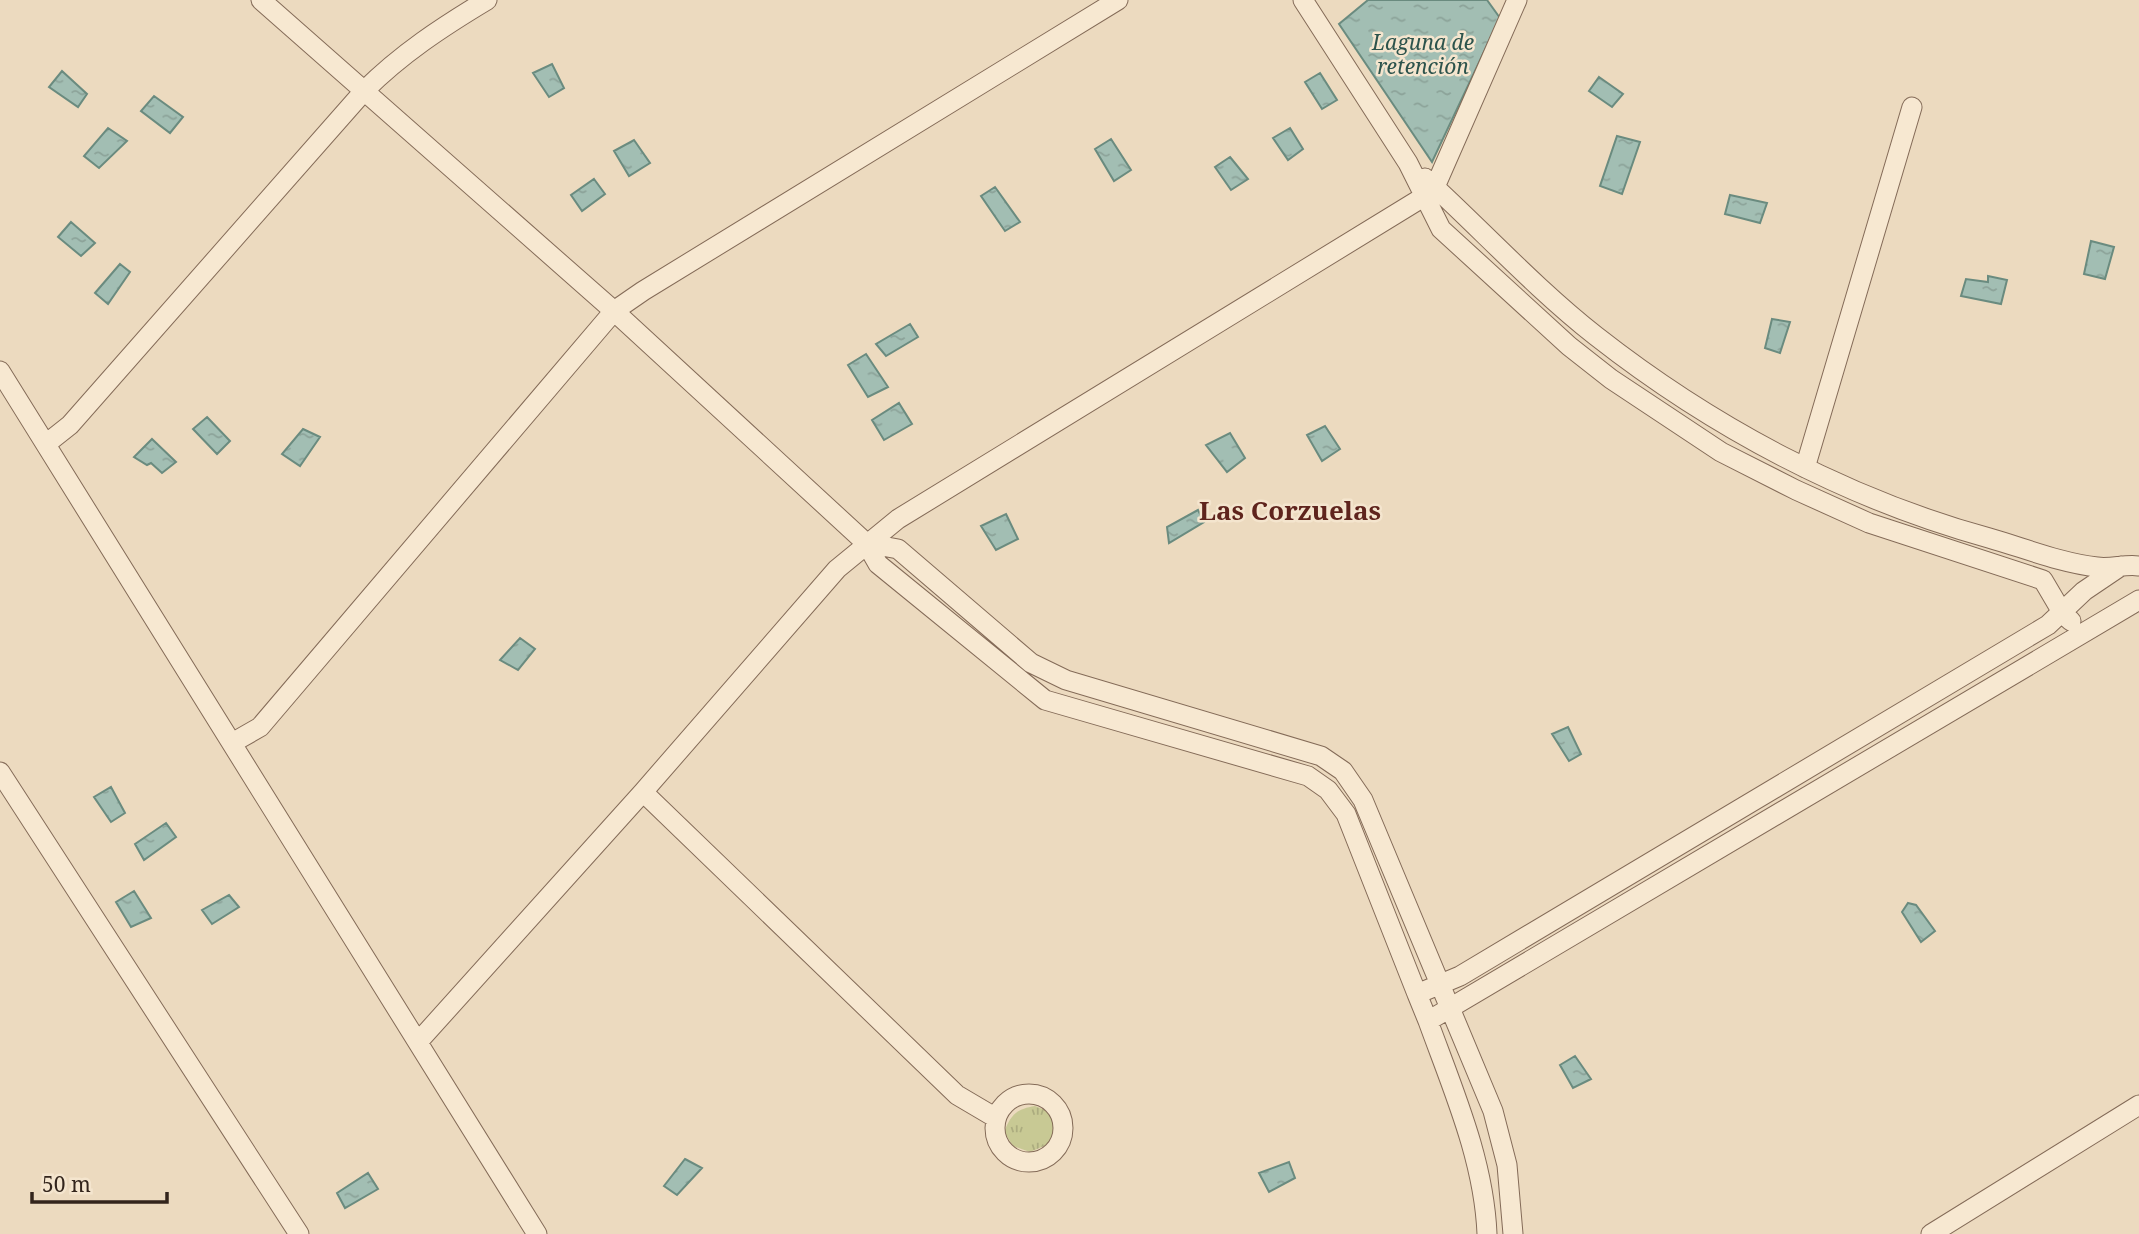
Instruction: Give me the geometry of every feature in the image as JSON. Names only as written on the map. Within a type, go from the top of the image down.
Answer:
[{"type":"street","points":[[261,0],[614,311],[866,543],[878,564],[1045,701],[1308,776],[1328,790],[1346,814],[1428,1021],[1466,1126],[1486,1212],[1487,1234]]},
{"type":"street","points":[[46,444],[70,425],[364,91],[393,62],[425,38],[487,0]]},
{"type":"street","points":[[232,743],[260,727],[614,311],[1118,0]]},
{"type":"street","points":[[1303,0],[1408,163],[1430,192],[1596,336],[1648,374],[1805,468],[1853,492],[1960,530],[2097,567],[2133,563]]},
{"type":"street","points":[[418,1042],[643,792],[837,569],[866,543],[898,519],[1430,192],[1517,0]]},
{"type":"street","points":[[1805,468],[1912,107]]},
{"type":"street","points":[[1430,192],[1441,229],[1569,346],[1667,418],[1721,452],[1869,523],[2036,576],[2043,580],[2063,614],[2089,630]]},
{"type":"street","points":[[0,371],[537,1234]]},
{"type":"street","points":[[866,543],[898,549],[1031,663],[1066,680],[1321,756],[1343,771],[1363,800],[1493,1111],[1507,1165],[1513,1234]]},
{"type":"street","points":[[1417,994],[1460,976],[2063,614],[2084,591],[2133,563]]},
{"type":"street","points":[[1428,1021],[2139,600]]},
{"type":"street","points":[[0,772],[299,1234]]},
{"type":"street","points":[[643,792],[957,1095],[996,1118]]},
{"type":"street","points":[[1931,1234],[2139,1105]]},
{"type":"green space","points":[[1035,1106],[1050,1112],[1056,1126],[1049,1144],[1030,1152],[1013,1146],[1004,1132],[1015,1113]]},
{"type":"water","name":"Laguna de retención","points":[[1368,0],[1487,0],[1500,18],[1432,162],[1339,24]]},
{"type":"water","points":[[552,64],[564,88],[549,97],[533,73]]},
{"type":"water","points":[[62,71],[87,94],[78,107],[49,87]]},
{"type":"water","points":[[1320,73],[1337,100],[1322,109],[1305,82]]},
{"type":"water","points":[[1599,77],[1623,94],[1612,107],[1589,91]]},
{"type":"water","points":[[154,96],[183,117],[170,133],[141,111]]},
{"type":"water","points":[[108,128],[127,141],[99,168],[84,156]]},
{"type":"water","points":[[1290,128],[1303,149],[1288,160],[1273,138]]},
{"type":"water","points":[[1617,136],[1640,142],[1622,194],[1600,186]]},
{"type":"water","points":[[1111,139],[1131,170],[1114,181],[1095,149]]},
{"type":"water","points":[[634,140],[650,163],[629,176],[614,151]]},
{"type":"water","points":[[1230,157],[1248,179],[1231,190],[1215,167]]},
{"type":"water","points":[[594,179],[605,194],[582,211],[571,195]]},
{"type":"water","points":[[995,187],[1020,222],[1005,231],[981,196]]},
{"type":"water","points":[[1730,195],[1767,203],[1760,223],[1725,214]]},
{"type":"water","points":[[71,222],[95,243],[81,256],[58,237]]},
{"type":"water","points":[[2091,241],[2114,247],[2105,279],[2084,274]]},
{"type":"water","points":[[120,264],[130,272],[108,304],[95,293]]},
{"type":"water","points":[[1988,276],[2007,280],[2001,304],[1961,296],[1966,279],[1988,282]]},
{"type":"water","points":[[1772,319],[1790,322],[1780,353],[1765,348]]},
{"type":"water","points":[[910,324],[918,337],[886,356],[876,344]]},
{"type":"water","points":[[866,354],[888,387],[868,397],[848,365]]},
{"type":"water","points":[[899,403],[912,424],[884,440],[872,420]]},
{"type":"water","points":[[207,417],[230,441],[217,454],[193,429]]},
{"type":"water","points":[[1325,426],[1340,449],[1322,461],[1307,435]]},
{"type":"water","points":[[303,429],[320,437],[300,466],[282,454]]},
{"type":"water","points":[[1230,433],[1245,458],[1227,472],[1206,445]]},
{"type":"water","points":[[152,439],[176,462],[162,473],[151,463],[147,465],[134,457]]},
{"type":"water","points":[[1198,510],[1204,522],[1169,543],[1167,527]]},
{"type":"water","points":[[1006,514],[1018,539],[996,550],[981,526]]},
{"type":"water","points":[[520,638],[535,649],[518,670],[500,660]]},
{"type":"water","points":[[1568,727],[1581,754],[1569,761],[1552,734]]},
{"type":"water","points":[[111,787],[125,813],[111,822],[94,797]]},
{"type":"water","points":[[166,823],[176,837],[144,860],[135,844]]},
{"type":"water","points":[[134,891],[151,918],[131,927],[116,902]]},
{"type":"water","points":[[229,895],[239,907],[212,924],[202,910]]},
{"type":"water","points":[[1908,903],[1916,905],[1935,931],[1921,942],[1902,912]]},
{"type":"water","points":[[1575,1056],[1591,1079],[1573,1088],[1560,1065]]},
{"type":"water","points":[[685,1159],[702,1168],[677,1195],[664,1186]]},
{"type":"water","points":[[1289,1162],[1295,1178],[1269,1192],[1259,1173]]},
{"type":"water","points":[[368,1173],[378,1189],[345,1208],[337,1193]]},
{"type":"district","name":"Las Corzuelas","points":[[1290,510]]}]
